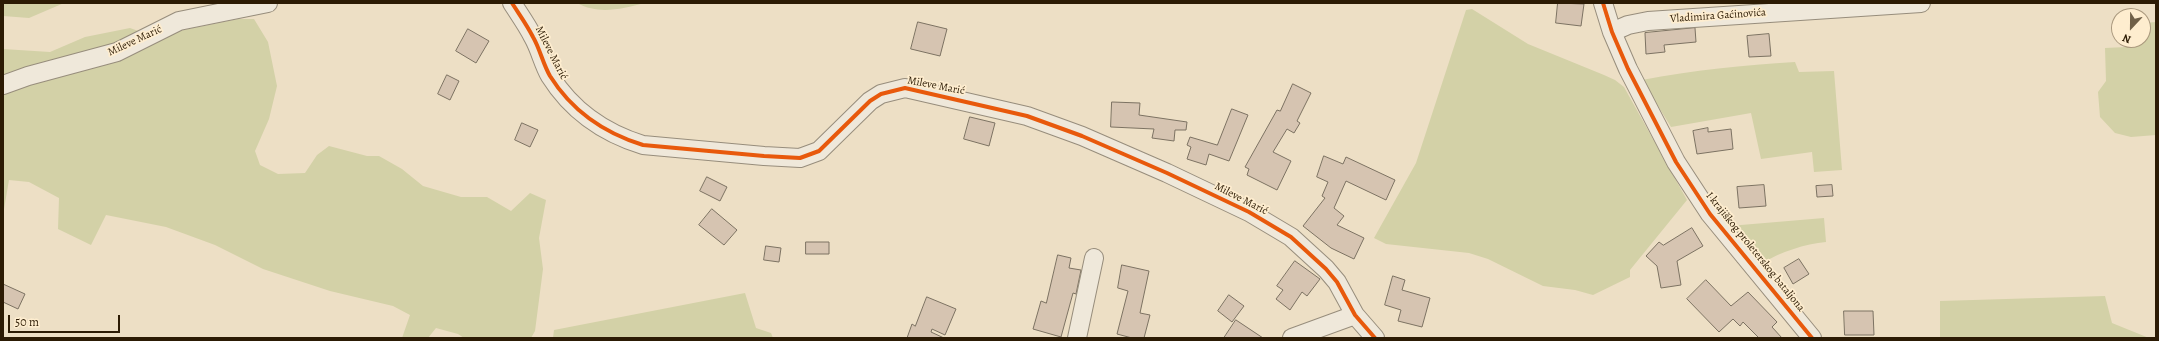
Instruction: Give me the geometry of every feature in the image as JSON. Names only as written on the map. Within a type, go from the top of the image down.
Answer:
[{"type":"street","name":"Mileve Marić","points":[[3,85],[28,76],[117,52],[179,21],[268,3]]},
{"type":"street","name":"Mileve Marić","points":[[512,3],[533,36],[549,74],[561,91],[577,109],[592,120],[625,139],[644,145],[800,158],[819,151],[870,101],[882,94],[905,88],[945,96],[1026,116],[1082,136],[1167,173],[1249,212],[1291,237],[1311,254],[1337,282],[1355,315],[1375,338]]},
{"type":"street","name":"I krajiškog proleterskog bataljona","points":[[1603,3],[1612,32],[1628,69],[1647,108],[1692,186],[1710,214],[1812,338]]},
{"type":"street","name":"Vladimira Gaćinovića","points":[[1612,32],[1628,25],[1648,21],[1921,3]]},
{"type":"street","points":[[1077,338],[1094,258]]},
{"type":"street","points":[[1292,338],[1355,315]]},
{"type":"shaded area","points":[[3,3],[64,3],[29,18],[3,16]]},
{"type":"shaded area","points":[[577,3],[645,3],[619,9],[602,10],[585,7]]},
{"type":"shaded area","points":[[1472,9],[1528,44],[1604,75],[1615,80],[1624,87],[1687,200],[1630,270],[1630,277],[1593,295],[1575,290],[1543,286],[1488,259],[1469,253],[1386,244],[1374,238],[1416,163],[1466,10]]},
{"type":"shaded area","points":[[238,19],[254,19],[268,42],[277,86],[269,119],[255,151],[260,165],[278,174],[305,173],[317,155],[329,146],[367,156],[379,156],[402,169],[423,186],[461,197],[487,197],[511,211],[530,193],[546,200],[539,238],[543,269],[535,331],[531,338],[464,338],[458,334],[436,328],[428,338],[402,338],[410,315],[393,306],[330,291],[263,269],[215,245],[166,227],[106,215],[91,245],[58,229],[59,198],[29,182],[9,180],[3,215],[3,49],[50,52],[85,37],[130,28],[158,38],[183,30]]},
{"type":"shaded area","points":[[2151,22],[2156,22],[2156,135],[2131,137],[2115,133],[2100,117],[2098,92],[2106,81],[2105,48],[2151,48]]},
{"type":"shaded area","points":[[1795,62],[1799,72],[1834,71],[1842,170],[1814,172],[1812,152],[1761,159],[1751,113],[1671,127],[1642,80],[1718,68]]},
{"type":"shaded area","points":[[1824,218],[1826,242],[1793,249],[1777,255],[1763,263],[1729,226]]},
{"type":"shaded area","points":[[745,293],[756,328],[771,333],[773,338],[553,338],[554,330]]},
{"type":"shaded area","points":[[2105,296],[2112,323],[2149,338],[1940,338],[1940,301]]},
{"type":"building","points":[[1558,3],[1584,4],[1581,26],[1556,23]]},
{"type":"building","points":[[918,22],[947,29],[940,56],[911,49]]},
{"type":"building","points":[[1695,28],[1696,42],[1664,45],[1665,52],[1646,54],[1645,33]]},
{"type":"building","points":[[468,29],[489,41],[476,63],[456,51]]},
{"type":"building","points":[[1769,34],[1771,56],[1749,57],[1747,36]]},
{"type":"building","points":[[447,75],[459,81],[450,100],[438,94]]},
{"type":"building","points":[[1293,84],[1311,93],[1297,121],[1300,123],[1294,133],[1287,129],[1273,152],[1291,161],[1277,190],[1247,175],[1249,169],[1245,167],[1277,110],[1280,111]]},
{"type":"building","points":[[1112,102],[1140,103],[1139,115],[1187,122],[1186,130],[1175,130],[1174,141],[1152,138],[1154,129],[1111,127]]},
{"type":"building","points":[[1232,109],[1248,115],[1229,161],[1209,154],[1206,165],[1187,159],[1191,147],[1187,145],[1190,137],[1217,145]]},
{"type":"building","points":[[970,117],[995,123],[989,146],[964,139]]},
{"type":"building","points":[[522,123],[538,130],[530,147],[515,140]]},
{"type":"building","points":[[1708,128],[1708,132],[1731,129],[1733,149],[1697,154],[1693,131]]},
{"type":"building","points":[[1324,156],[1343,164],[1346,157],[1395,180],[1386,200],[1346,181],[1334,208],[1344,216],[1337,225],[1364,238],[1354,259],[1331,248],[1303,226],[1325,198],[1322,196],[1328,182],[1317,177]]},
{"type":"building","points":[[707,177],[727,187],[720,201],[700,191]]},
{"type":"building","points":[[1764,185],[1766,206],[1739,208],[1737,187]]},
{"type":"building","points":[[1832,185],[1833,196],[1817,197],[1816,186]]},
{"type":"building","points":[[712,209],[737,230],[724,245],[699,225]]},
{"type":"building","points":[[1692,228],[1703,246],[1677,261],[1681,285],[1661,288],[1657,266],[1646,256],[1659,242],[1663,245]]},
{"type":"building","points":[[806,242],[829,242],[829,254],[806,254]]},
{"type":"building","points":[[766,246],[781,248],[779,262],[764,260]]},
{"type":"building","points":[[1058,255],[1071,258],[1069,268],[1081,270],[1076,294],[1073,293],[1061,337],[1033,329],[1041,301],[1046,303]]},
{"type":"building","points":[[1799,259],[1809,274],[1793,284],[1784,268]]},
{"type":"building","points":[[1295,261],[1320,279],[1307,296],[1302,292],[1290,310],[1276,299],[1283,290],[1277,286]]},
{"type":"building","points":[[1122,265],[1149,271],[1140,313],[1150,315],[1144,338],[1132,338],[1117,334],[1128,291],[1118,288]]},
{"type":"building","points":[[1393,276],[1405,280],[1402,290],[1430,298],[1422,327],[1398,321],[1401,310],[1385,305]]},
{"type":"building","points":[[1706,280],[1731,306],[1748,292],[1777,322],[1772,327],[1782,338],[1759,338],[1743,322],[1740,326],[1733,319],[1719,332],[1687,299]]},
{"type":"building","points":[[3,284],[25,294],[18,309],[3,302]]},
{"type":"building","points":[[1229,295],[1244,306],[1232,322],[1218,311]]},
{"type":"building","points":[[927,297],[956,309],[945,335],[932,329],[931,332],[944,338],[907,338],[912,324],[915,326]]},
{"type":"building","points":[[1844,311],[1873,311],[1874,335],[1845,335]]},
{"type":"building","points":[[1236,320],[1263,338],[1224,338]]},
{"type":"cycle path","points":[[512,3],[526,24],[550,76],[568,100],[602,127],[629,140],[643,145],[800,158],[819,151],[870,101],[881,94],[905,88],[1027,116],[1082,136],[1167,173],[1249,212],[1291,237],[1326,269],[1337,282],[1355,315],[1375,338]]},
{"type":"cycle path","points":[[1603,3],[1612,32],[1628,69],[1676,162],[1710,214],[1812,338]]}]
